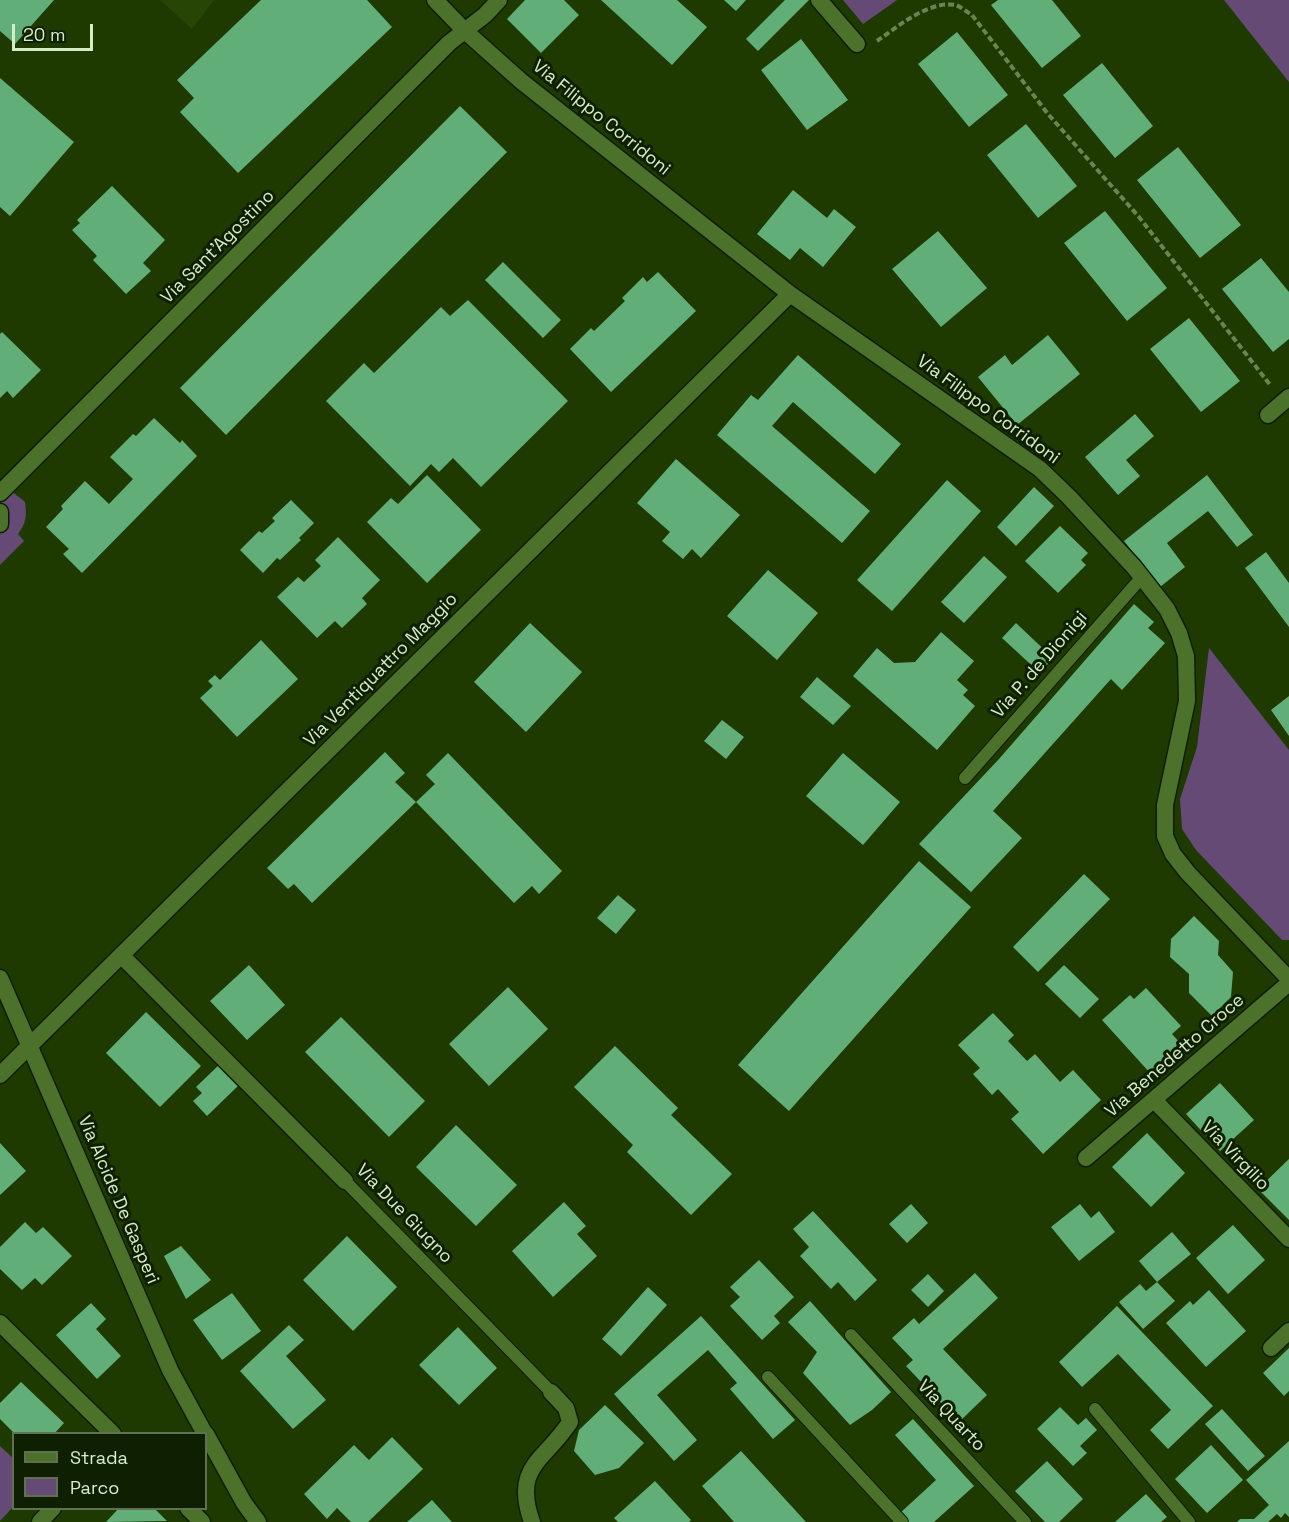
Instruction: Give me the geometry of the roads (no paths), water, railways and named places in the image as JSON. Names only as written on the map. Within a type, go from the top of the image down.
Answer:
[{"type":"street","name":"Via Filippo Corridoni","points":[[435,0],[465,31],[521,81],[790,294],[1040,470],[1076,504],[1142,577],[1167,609],[1179,633],[1188,671],[1185,717],[1165,805],[1165,836],[1181,865],[1289,981]]},
{"type":"street","name":"Via Sant'Agostino","points":[[0,493],[449,43],[499,0]]},
{"type":"street","points":[[819,0],[856,44]]},
{"type":"street","name":"Via Ventiquattro Maggio","points":[[0,1075],[790,294]]},
{"type":"street","points":[[1268,415],[1286,399]]},
{"type":"street","points":[[0,512],[0,524]]},
{"type":"street","name":"Via Due Giugno","points":[[121,955],[345,1181]]},
{"type":"street","name":"Via Alcide De Gasperi","points":[[0,978],[170,1370],[204,1432]]},
{"type":"street","name":"Via Benedetto Croce","points":[[1086,1158],[1289,981]]},
{"type":"street","name":"Via Virgilio","points":[[1154,1100],[1289,1239]]},
{"type":"street","points":[[0,1323],[111,1432]]},
{"type":"street","points":[[1270,1348],[1289,1332]]},
{"type":"street","name":"Via Due Giugno","points":[[532,1522],[527,1507],[528,1474],[538,1458],[562,1434],[570,1422],[566,1408],[551,1392]]},
{"type":"street","name":"Via Alcide De Gasperi","points":[[207,1438],[244,1503],[258,1522]]},
{"type":"street","points":[[40,1522],[52,1510]]},
{"type":"street","points":[[189,1510],[202,1522]]},
{"type":"lane","name":"Via P. de Dionigi","points":[[965,778],[1142,577]]},
{"type":"lane","name":"Via Due Giugno","points":[[345,1181],[551,1392]]},
{"type":"lane","name":"Via Quarto","points":[[852,1335],[1025,1522]]},
{"type":"lane","points":[[768,1377],[902,1522]]},
{"type":"lane","points":[[1095,1409],[1189,1522]]}]
